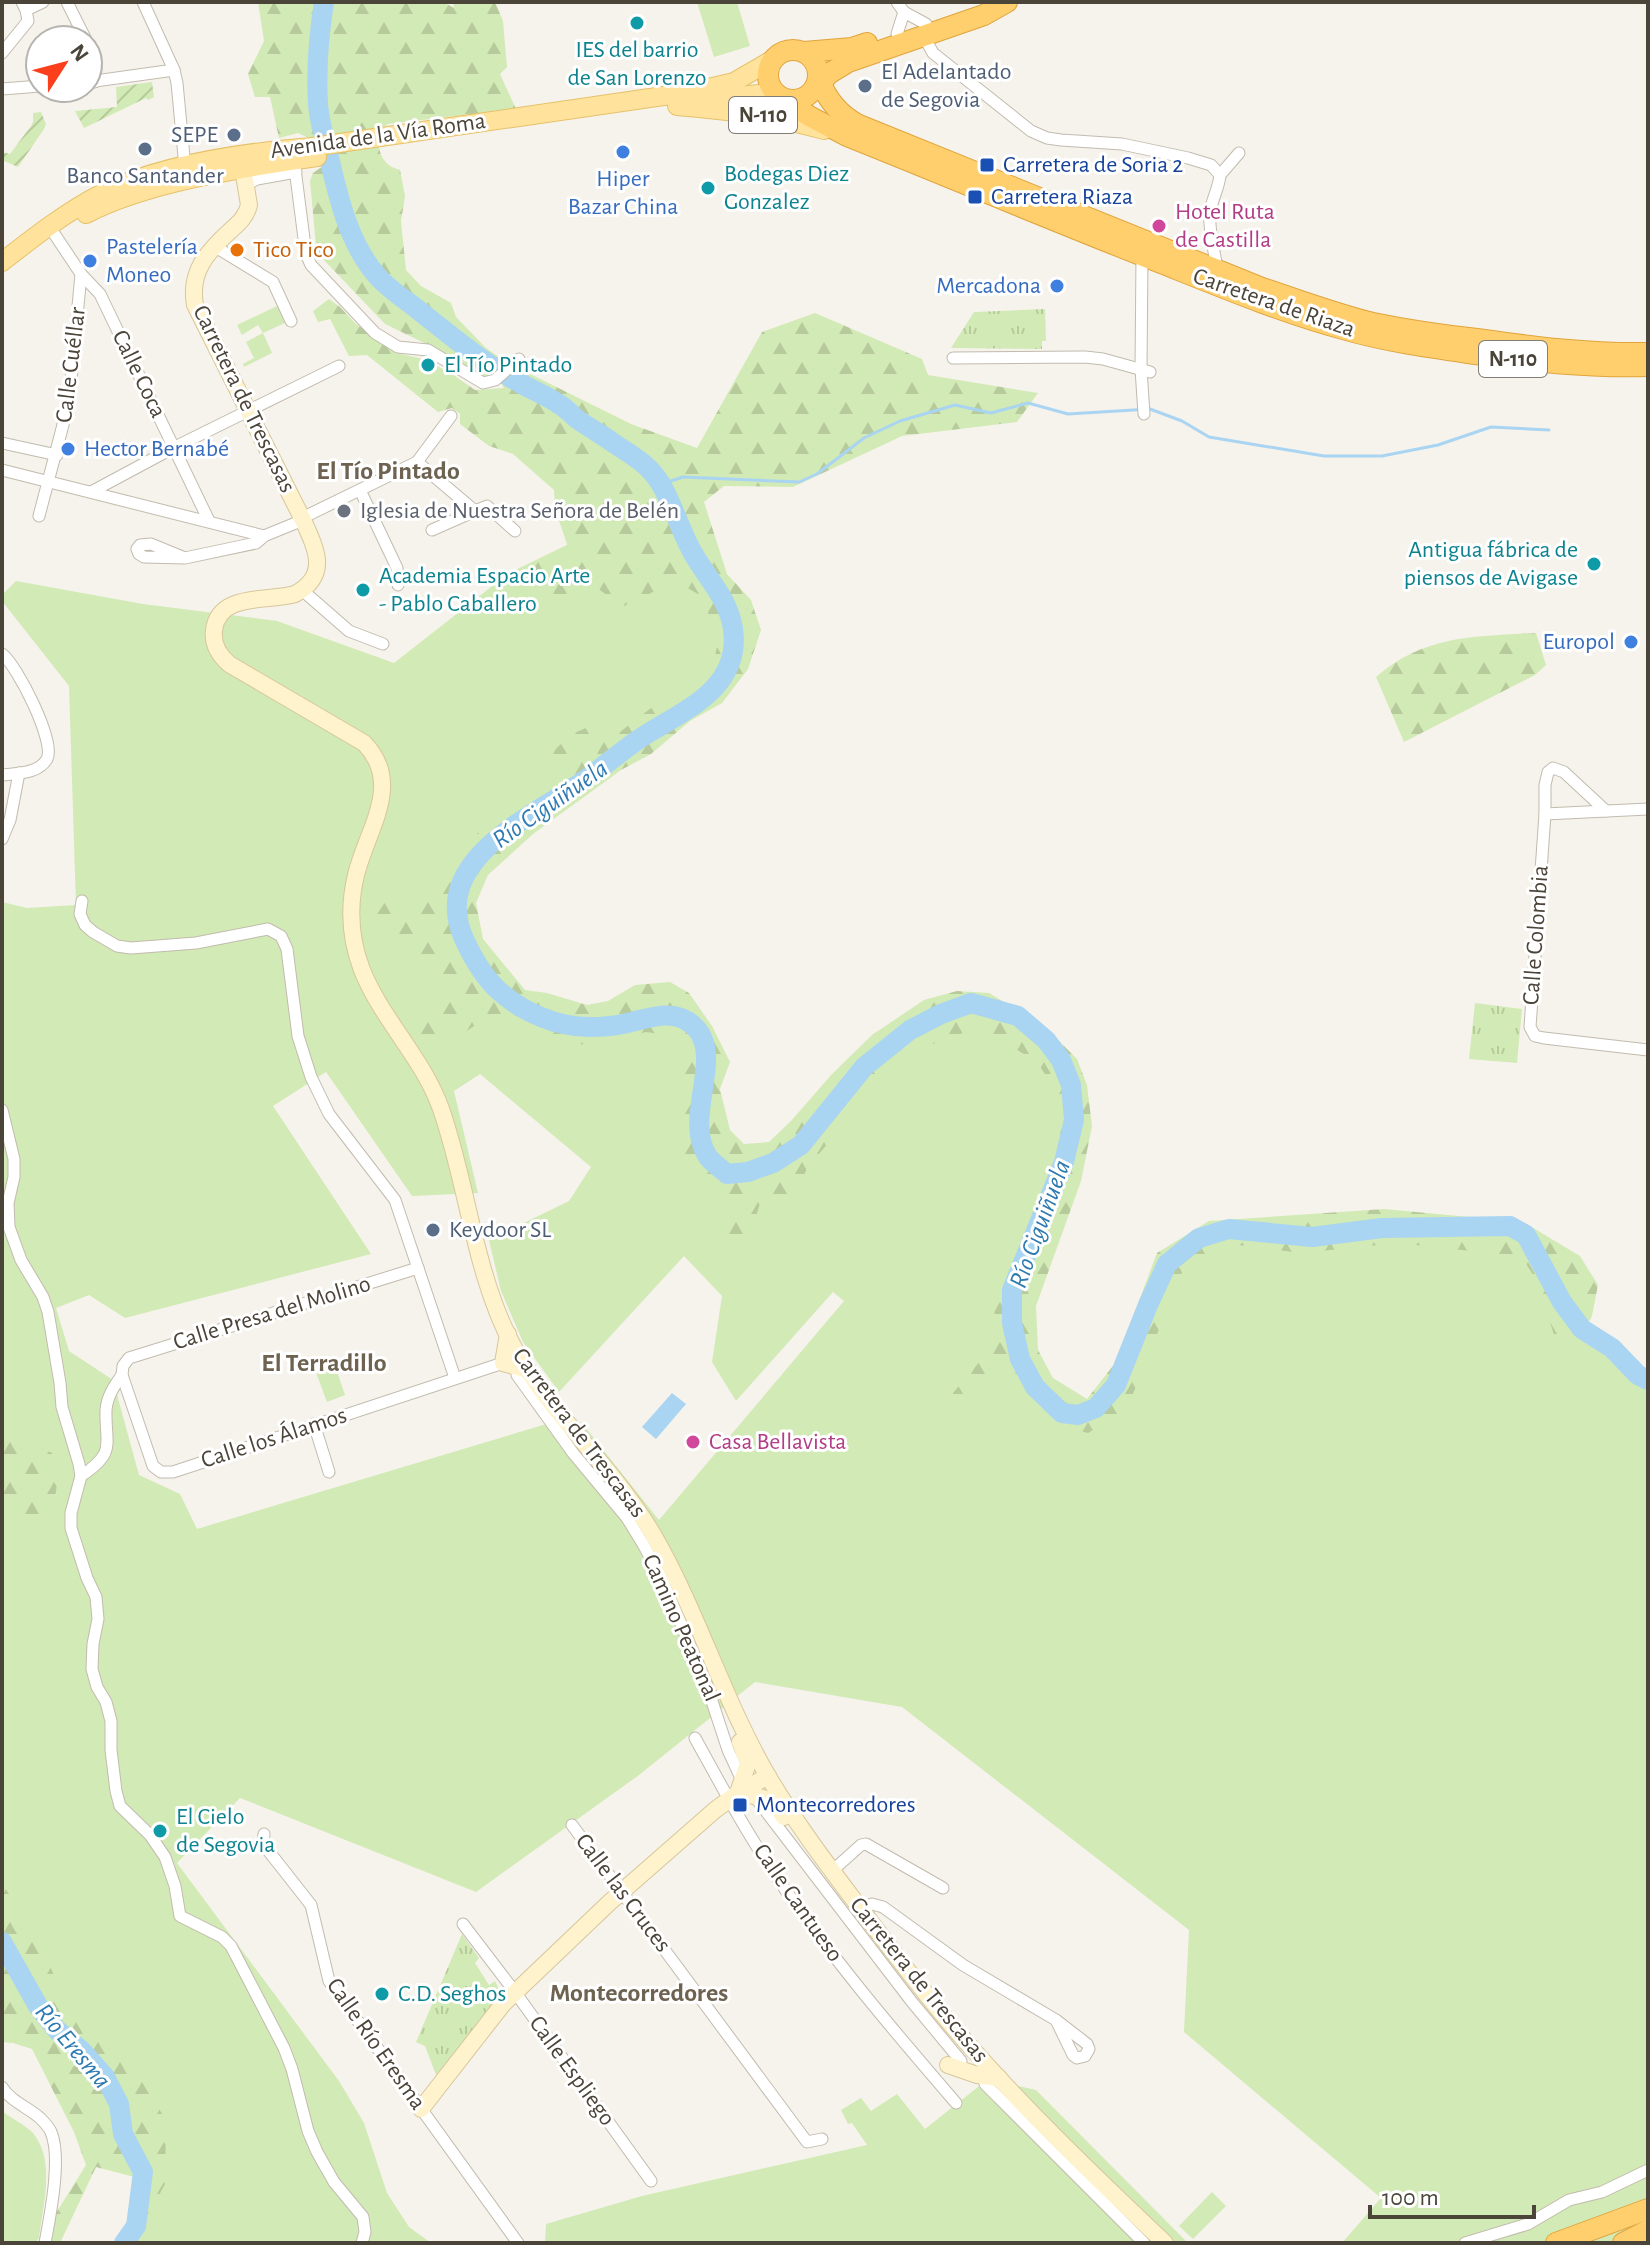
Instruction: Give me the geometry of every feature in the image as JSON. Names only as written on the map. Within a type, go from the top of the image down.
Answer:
[{"type":"highway","points":[[984,2],[925,30],[848,62],[835,69],[803,98],[781,97],[771,87],[769,68],[781,52],[852,48],[897,34],[925,30],[984,15],[1007,2]]},
{"type":"highway","points":[[804,52],[816,63],[818,83]]},
{"type":"highway","points":[[848,62],[840,82],[840,98],[851,130]]},
{"type":"highway","name":"Carretera de Riaza","points":[[818,83],[851,130],[1142,256],[1282,310],[1368,336],[1419,346],[1502,358],[1608,361]]},
{"type":"highway","name":"Carretera de Riaza","points":[[781,97],[809,116],[1322,308],[1419,331],[1608,361]]},
{"type":"highway","name":"N-110","points":[[1608,361],[1648,353]]},
{"type":"highway","name":"N-110","points":[[1608,361],[1648,366]]},
{"type":"highway","points":[[1556,2243],[1648,2209]]},
{"type":"highway","points":[[1623,2243],[1648,2230]]},
{"type":"main road","name":"Avenida de la Vía Roma","points":[[2,274],[91,212],[144,192],[202,178],[248,178],[251,161],[283,155],[303,157],[700,90],[740,80],[772,60]]},
{"type":"main road","name":"Avenida de la Vía Roma","points":[[383,142],[759,94],[781,97]]},
{"type":"main road","name":"Avenida de la Vía Roma","points":[[677,106],[740,111],[851,130]]},
{"type":"main road","name":"Avenida de la Vía Roma","points":[[2,262],[68,213],[131,182],[185,167],[264,152],[303,157]]},
{"type":"main road","points":[[219,160],[248,178]]},
{"type":"main road","points":[[91,212],[126,192],[180,174],[185,167],[202,178]]},
{"type":"street","points":[[2,53],[27,24],[24,6],[43,2]]},
{"type":"street","points":[[67,2],[78,24]]},
{"type":"street","points":[[143,2],[174,70],[185,167]]},
{"type":"street","points":[[900,7],[925,30],[931,51],[1031,131],[1047,138],[1122,144],[1188,158],[1211,165],[1220,175]]},
{"type":"street","points":[[897,34],[900,7]]},
{"type":"street","points":[[104,80],[174,70]]},
{"type":"street","points":[[2,89],[24,87]]},
{"type":"street","points":[[1217,270],[1210,216],[1212,202],[1220,175],[1239,153]]},
{"type":"street","points":[[303,157],[308,261],[370,329],[398,347],[428,350],[483,383],[495,380],[516,362]]},
{"type":"street","name":"Carretera de Trescasas","points":[[248,178],[247,213],[205,255],[196,276],[195,305],[303,519],[316,547],[318,561],[312,579],[302,590],[288,596],[231,606],[216,623],[215,645],[229,664],[364,743],[381,766],[383,793],[353,889],[351,925],[355,949],[372,991],[440,1106],[485,1273],[522,1372],[625,1492],[645,1521],[670,1565],[768,1776],[859,1907],[933,2004],[982,2060],[992,2081],[1165,2243]]},
{"type":"street","name":"Calle Coca","points":[[55,235],[81,274],[100,294],[209,521]]},
{"type":"street","points":[[214,246],[270,280],[291,321]]},
{"type":"street","points":[[1142,256],[1144,414]]},
{"type":"street","name":"Calle Cuéllar","points":[[39,516],[72,388],[81,274]]},
{"type":"street","points":[[953,358],[1085,357],[1145,371]]},
{"type":"street","points":[[91,492],[339,366]]},
{"type":"street","points":[[185,558],[256,543],[264,536],[417,462],[451,416]]},
{"type":"street","name":"Calle Cuéllar","points":[[2,443],[57,455]]},
{"type":"street","points":[[417,462],[475,511]]},
{"type":"street","points":[[2,470],[264,536]]},
{"type":"street","points":[[360,490],[397,568],[398,585]]},
{"type":"street","points":[[432,530],[487,506],[515,531]]},
{"type":"street","points":[[302,590],[349,631],[383,644]]},
{"type":"street","points":[[2,654],[16,669],[47,735],[49,746],[49,755],[40,766],[28,772],[2,775]]},
{"type":"street","name":"Calle Colombia","points":[[1606,811],[1564,772],[1553,768],[1548,772],[1530,1027],[1535,1036],[1544,1038],[1648,1050]]},
{"type":"street","points":[[2,839],[10,820],[19,773]]},
{"type":"street","points":[[1545,814],[1648,809]]},
{"type":"street","points":[[82,901],[80,914],[85,925],[111,943],[126,947],[196,943],[261,929],[274,930],[281,936],[287,949],[298,1036],[311,1077],[329,1114],[395,1200],[455,1378]]},
{"type":"street","points":[[2,1110],[14,1159],[14,1177],[8,1203],[9,1227],[21,1260],[43,1297],[48,1312],[62,1407],[79,1464],[81,1476],[71,1513],[71,1528],[96,1597],[98,1619],[92,1669],[111,1721],[111,1750],[120,1806],[150,1835],[165,1857],[175,1886],[180,1916],[222,1937],[231,1946],[284,2048],[317,2152],[334,2182],[363,2217],[365,2232],[362,2243]]},
{"type":"street","name":"Calle Presa del Molino","points":[[122,1375],[123,1366],[135,1356],[418,1268]]},
{"type":"street","points":[[508,1334],[503,1363],[522,1372]]},
{"type":"street","name":"Calle los Álamos","points":[[122,1375],[150,1461],[161,1472],[173,1472],[503,1363]]},
{"type":"street","name":"Camino Peatonal","points":[[522,1372],[573,1453],[627,1518],[661,1577],[710,1692],[728,1750],[736,1790]]},
{"type":"street","points":[[81,1476],[95,1467],[107,1448],[108,1397],[122,1375]]},
{"type":"street","points":[[314,1424],[329,1472]]},
{"type":"street","points":[[731,1701],[733,1725],[748,1760],[736,1790]]},
{"type":"street","name":"Calle Cantueso","points":[[695,1738],[736,1790],[776,1876],[854,1981],[956,2103]]},
{"type":"street","points":[[421,2109],[515,1992],[736,1790],[768,1776]]},
{"type":"street","points":[[736,1790],[770,1800],[812,1855],[830,1867],[866,1844],[943,1888]]},
{"type":"street","points":[[758,1801],[912,2002],[954,2063],[992,2081],[1144,2243]]},
{"type":"street","name":"Calle las Cruces","points":[[572,1825],[807,2142],[822,2139]]},
{"type":"street","name":"Calle Río Eresma","points":[[264,1834],[263,1844],[311,1905],[329,1981],[518,2243]]},
{"type":"street","points":[[859,1907],[876,1904],[883,1907],[963,1965],[1056,2020]]},
{"type":"street","name":"Calle Espliego","points":[[463,1924],[651,2181]]},
{"type":"street","points":[[918,2058],[972,2067],[982,2060]]},
{"type":"street","points":[[2,2087],[14,2101],[38,2116],[50,2128],[54,2140],[57,2157],[45,2243]]},
{"type":"street","points":[[1465,2243],[1528,2224],[1569,2200],[1602,2192],[1648,2170]]},
{"type":"green space","points":[[258,2],[443,2],[454,8],[453,2],[495,2],[503,21],[507,67],[500,74],[516,109],[388,124],[376,132],[384,160],[400,170],[405,196],[401,221],[406,270],[421,286],[451,303],[456,317],[486,348],[506,362],[631,424],[697,448],[762,332],[815,313],[922,359],[928,375],[1038,393],[1017,422],[902,436],[793,487],[724,486],[704,502],[727,574],[751,600],[761,630],[748,669],[722,703],[690,721],[651,754],[621,770],[533,834],[488,875],[476,903],[483,939],[525,990],[587,1005],[608,1001],[635,985],[670,982],[689,993],[712,1026],[730,1062],[720,1089],[730,1130],[744,1144],[769,1142],[872,1035],[924,1000],[957,991],[989,993],[1043,1025],[1077,1059],[1087,1085],[1092,1126],[1081,1181],[1036,1306],[1038,1350],[1053,1378],[1087,1399],[1116,1362],[1157,1253],[1209,1221],[1384,1209],[1523,1222],[1580,1256],[1598,1285],[1592,1316],[1578,1343],[1555,1338],[1538,1283],[1525,1262],[1481,1252],[1397,1243],[1301,1253],[1230,1244],[1185,1265],[1126,1411],[1088,1433],[1035,1417],[995,1367],[956,1412],[953,1393],[987,1353],[996,1305],[1047,1183],[1064,1118],[1056,1091],[1037,1062],[979,1027],[925,1047],[862,1103],[807,1168],[798,1190],[784,1199],[761,1200],[751,1233],[724,1252],[726,1202],[684,1166],[681,1117],[685,1054],[675,1036],[646,1032],[609,1041],[551,1048],[522,1024],[492,1014],[438,1050],[409,1035],[451,1000],[440,976],[395,940],[377,914],[393,891],[419,907],[431,891],[436,867],[456,861],[487,821],[515,819],[563,776],[549,755],[572,734],[593,725],[607,742],[651,708],[687,694],[713,665],[718,642],[705,604],[698,594],[672,579],[624,606],[595,587],[555,597],[533,571],[533,563],[571,556],[555,509],[554,490],[513,454],[489,446],[460,424],[460,414],[452,408],[438,412],[367,355],[349,356],[330,319],[318,322],[313,311],[329,299],[356,324],[396,353],[424,359],[475,390],[504,388],[497,377],[492,379],[475,374],[445,353],[385,324],[322,258],[316,246],[310,181],[313,173],[323,166],[317,142],[298,133],[279,138],[270,97],[255,97],[248,74],[264,41]]},
{"type":"green space","points":[[697,2],[737,2],[750,46],[714,57]]},
{"type":"green space","points":[[152,82],[154,97],[84,128],[75,111],[117,107],[116,87]]},
{"type":"green space","points":[[41,112],[46,124],[44,129],[18,167],[2,160],[2,152],[10,154],[31,126],[33,113]]},
{"type":"green space","points":[[279,305],[287,322],[263,333],[258,325],[242,335],[237,325]]},
{"type":"green space","points":[[1045,309],[1046,341],[1042,341],[1042,349],[951,348],[974,312]]},
{"type":"green space","points":[[263,333],[272,353],[244,367],[243,364],[254,358],[246,342]]},
{"type":"green space","points":[[662,484],[731,665],[617,754],[457,900],[516,1005],[673,1015],[727,1174],[971,1003],[1071,1085],[1020,1359],[1096,1408],[1199,1238],[1510,1226],[1582,1329],[1612,1348],[1638,1375],[1648,1380],[1648,2243],[1342,2243],[1381,2198],[1184,2032],[1189,1930],[902,1707],[755,1682],[639,1775],[476,1892],[240,1798],[177,1863],[339,2081],[364,2123],[387,2193],[409,2227],[431,2243],[124,2243],[136,2226],[143,2173],[2,1942],[2,902],[27,908],[76,905],[69,686],[2,601],[2,595],[16,581],[143,604],[277,621],[394,663],[509,573],[643,508]],"holes":[[[326,1072],[412,1196],[478,1193],[454,1091],[480,1074],[591,1167],[569,1201],[489,1240],[501,1291],[523,1342],[559,1392],[684,1256],[722,1296],[712,1362],[736,1401],[833,1292],[844,1301],[659,1520],[581,1422],[543,1425],[197,1529],[180,1494],[139,1475],[113,1380],[69,1351],[56,1308],[89,1295],[125,1318],[371,1254],[273,1106]]]},
{"type":"green space","points":[[1536,633],[1546,665],[1535,675],[1404,742],[1376,677],[1395,663],[1433,645],[1472,637]]},
{"type":"green space","points":[[1475,1003],[1522,1009],[1517,1063],[1469,1059]]},
{"type":"green space","points":[[333,1360],[345,1395],[327,1402],[314,1367]]},
{"type":"green space","points":[[2,1440],[26,1442],[52,1453],[59,1472],[55,1497],[35,1526],[2,1495]]},
{"type":"green space","points":[[2,1884],[30,1924],[69,2007],[130,2058],[166,2121],[165,2184],[135,2240],[118,2238],[130,2224],[146,2180],[96,2167],[60,2243],[48,2243],[56,2213],[86,2165],[74,2132],[32,2049],[2,2042]]},
{"type":"green space","points":[[462,1934],[479,1958],[475,1963],[489,1985],[495,1981],[502,1996],[436,2075],[425,2046],[416,2042]]},
{"type":"green space","points":[[988,2079],[1036,2090],[1188,2243],[545,2243],[546,2224],[642,2196],[867,2145],[852,2123],[848,2124],[841,2110],[861,2098],[871,2111],[897,2094],[925,2129]]},
{"type":"green space","points":[[2,2111],[33,2133],[44,2157],[45,2198],[39,2238],[35,2243],[2,2243]]},
{"type":"green space","points":[[1212,2192],[1226,2206],[1193,2239],[1179,2226]]},
{"type":"water","points":[[672,1393],[686,1404],[656,1439],[642,1427]]},
{"type":"waterway","name":"Río Ciguiñuela","points":[[324,2],[319,39],[319,116],[346,218],[368,264],[392,290],[480,358],[560,405],[648,467],[664,490],[689,545],[723,599],[733,629],[729,665],[710,692],[512,827],[472,865],[460,887],[457,913],[465,941],[493,985],[529,1011],[565,1024],[606,1026],[669,1016],[678,1017],[695,1027],[703,1040],[706,1055],[700,1106],[701,1141],[708,1157],[727,1174],[748,1172],[773,1163],[801,1145],[864,1067],[910,1030],[971,1003],[1018,1016],[1046,1040],[1061,1060],[1071,1085],[1074,1120],[1064,1162],[1012,1290],[1012,1323],[1020,1359],[1035,1387],[1062,1413],[1078,1415],[1096,1408],[1116,1385],[1167,1264],[1199,1238],[1229,1229],[1312,1237],[1382,1228],[1510,1226],[1526,1235],[1562,1302],[1582,1329],[1612,1348],[1638,1375],[1648,1380]]},
{"type":"waterway","points":[[662,484],[683,477],[799,482],[817,474],[864,438],[900,421],[955,405],[991,413],[1028,403],[1068,414],[1150,409],[1182,421],[1209,437],[1324,456],[1382,456],[1438,445],[1491,427],[1549,430]]},
{"type":"waterway","name":"Río Eresma","points":[[2,1942],[38,2006],[57,2030],[83,2052],[105,2077],[119,2104],[123,2134],[143,2172],[136,2226],[124,2243]]},
{"type":"place","name":"IES del barrio de San Lorenzo","points":[[637,23]]},
{"type":"place","name":"El Adelantado de Segovia","points":[[865,86]]},
{"type":"place","name":"SEPE","points":[[234,135]]},
{"type":"place","name":"Banco Santander","points":[[145,149]]},
{"type":"place","name":"Hiper Bazar China","points":[[623,152]]},
{"type":"place","name":"Carretera de Soria 2","points":[[987,165]]},
{"type":"place","name":"Bodegas Diez Gonzalez","points":[[708,188]]},
{"type":"place","name":"Carretera Riaza","points":[[975,197]]},
{"type":"place","name":"Hotel Ruta de Castilla","points":[[1159,226]]},
{"type":"place","name":"Tico Tico","points":[[237,250]]},
{"type":"place","name":"Pastelería Moneo","points":[[90,261]]},
{"type":"place","name":"Mercadona","points":[[1057,286]]},
{"type":"place","name":"El Tío Pintado","points":[[428,365]]},
{"type":"place","name":"Hector Bernabé","points":[[68,449]]},
{"type":"place","name":"Iglesia de Nuestra Señora de Belén","points":[[344,511]]},
{"type":"place","name":"Antigua fábrica de piensos de Avigase","points":[[1594,564]]},
{"type":"place","name":"Academia Espacio Arte - Pablo Caballero","points":[[363,590]]},
{"type":"place","name":"Europol","points":[[1631,642]]},
{"type":"place","name":"Keydoor SL","points":[[433,1230]]},
{"type":"place","name":"Casa Bellavista","points":[[693,1442]]},
{"type":"place","name":"Montecorredores","points":[[740,1805]]},
{"type":"place","name":"El Cielo de Segovia","points":[[160,1831]]},
{"type":"place","name":"C.D. Seghos","points":[[382,1994]]},
{"type":"district","name":"El Tío Pintado","points":[[388,471]]},
{"type":"district","name":"El Terradillo","points":[[324,1363]]},
{"type":"district","name":"Montecorredores","points":[[639,1993]]}]
